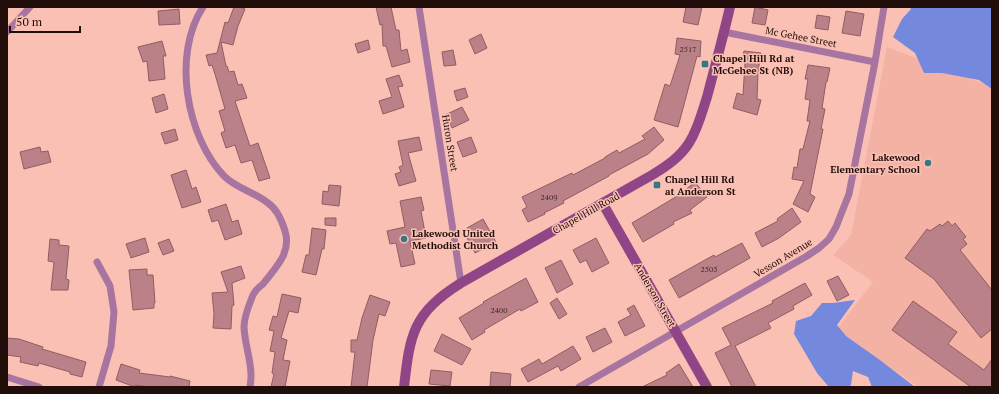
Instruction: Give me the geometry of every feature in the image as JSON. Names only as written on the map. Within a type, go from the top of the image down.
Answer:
[{"type":"street","points":[[7,32],[30,7]]},
{"type":"street","points":[[203,7],[193,26],[188,43],[186,65],[188,99],[197,128],[212,161],[224,176],[242,189],[268,203],[279,216],[286,232],[286,248],[282,261],[254,293],[245,322],[246,339],[252,370],[250,387]]},
{"type":"street","name":"Huron Street","points":[[419,7],[461,283]]},
{"type":"street","name":"Chapel Hill Road","points":[[404,387],[410,343],[418,323],[425,312],[436,301],[461,283],[603,204],[665,167],[674,160],[689,143],[703,110],[730,7]]},
{"type":"street","name":"Vesson Avenue","points":[[579,387],[808,256],[829,239],[840,220],[849,194],[875,62],[884,7]]},
{"type":"street","name":"Mc Gehee Street","points":[[724,32],[875,62]]},
{"type":"street","name":"Anderson Street","points":[[603,204],[707,387]]},
{"type":"street","points":[[97,262],[110,286],[114,312],[111,346],[99,387]]},
{"type":"street","points":[[7,377],[39,387]]},
{"type":"shaded area","points":[[910,7],[992,7],[992,89],[979,80],[942,73],[924,73],[915,53],[893,37],[902,19],[911,9]]},
{"type":"shaded area","name":"Lakewood Elementary School","points":[[887,47],[990,86],[992,92],[992,387],[918,387],[837,329],[873,282],[833,255],[851,235]]},
{"type":"shaded area","points":[[855,300],[837,325],[846,336],[915,387],[872,387],[868,377],[853,371],[851,385],[848,387],[829,387],[817,373],[794,334],[796,321],[811,316],[822,303]]},
{"type":"building","points":[[234,7],[245,9],[238,26],[233,45],[221,42],[226,66],[229,72],[234,71],[238,85],[242,84],[247,98],[235,101],[250,146],[258,143],[270,178],[259,181],[252,160],[241,163],[235,145],[226,148],[221,133],[225,131],[219,111],[225,109],[212,65],[209,66],[206,55],[217,53],[225,22],[228,23]]},
{"type":"building","points":[[376,7],[391,7],[396,30],[399,30],[401,51],[407,49],[410,62],[392,67],[386,46],[383,46],[382,24],[380,25]]},
{"type":"building","points":[[686,7],[702,7],[698,25],[683,22]]},
{"type":"building","points":[[755,7],[768,10],[765,25],[752,23]]},
{"type":"building","points":[[179,9],[180,24],[159,25],[158,11]]},
{"type":"building","points":[[846,11],[864,14],[860,36],[842,33]]},
{"type":"building","points":[[817,15],[830,17],[828,30],[815,28]]},
{"type":"building","points":[[481,34],[487,48],[475,54],[469,40]]},
{"type":"building","points":[[677,38],[701,41],[700,57],[697,56],[678,127],[654,120],[665,84],[670,86],[680,55],[675,54]]},
{"type":"building","points":[[368,40],[370,49],[358,53],[355,44]]},
{"type":"building","points":[[162,41],[166,56],[163,56],[165,79],[149,81],[147,61],[143,62],[138,47]]},
{"type":"building","points":[[453,50],[456,65],[444,66],[442,52]]},
{"type":"building","points":[[744,51],[761,53],[758,72],[757,99],[761,100],[757,115],[733,108],[737,93],[743,95],[745,63],[742,62]]},
{"type":"building","points":[[808,65],[830,68],[822,108],[825,109],[821,129],[823,129],[810,194],[815,197],[808,212],[793,204],[804,181],[792,179],[794,167],[797,168],[800,149],[803,149],[810,121],[807,121],[810,100],[805,99],[808,79],[805,79]]},
{"type":"building","points":[[399,75],[403,86],[398,87],[404,107],[383,114],[379,101],[392,97],[386,79]]},
{"type":"building","points":[[465,88],[468,97],[457,101],[454,91]]},
{"type":"building","points":[[164,94],[168,109],[156,113],[152,98]]},
{"type":"building","points":[[462,107],[469,120],[452,128],[445,115]]},
{"type":"building","points":[[654,127],[664,140],[648,154],[563,201],[564,203],[544,213],[545,214],[528,222],[522,210],[527,207],[522,197],[572,173],[573,175],[617,150],[619,153],[645,139],[642,136]]},
{"type":"building","points":[[175,129],[178,140],[165,144],[161,133]]},
{"type":"building","points":[[419,137],[422,150],[408,153],[416,181],[399,186],[395,174],[401,172],[399,167],[403,165],[398,141]]},
{"type":"building","points":[[471,137],[477,152],[463,157],[457,142]]},
{"type":"building","points":[[40,147],[41,152],[48,151],[51,162],[24,169],[20,152]]},
{"type":"building","points":[[186,170],[192,189],[196,187],[201,202],[182,208],[171,175]]},
{"type":"building","points":[[695,182],[707,197],[690,210],[692,213],[673,222],[674,224],[643,242],[632,223],[679,195]]},
{"type":"building","points":[[329,185],[341,186],[339,206],[322,204],[323,191],[328,192]]},
{"type":"building","points":[[421,197],[424,210],[421,211],[426,238],[410,241],[415,264],[401,267],[396,243],[390,244],[387,231],[405,227],[400,201]]},
{"type":"building","points":[[226,204],[232,222],[238,220],[242,234],[225,240],[218,220],[212,222],[208,210]]},
{"type":"building","points":[[792,208],[801,222],[779,238],[762,247],[755,233],[778,221],[777,219]]},
{"type":"building","points":[[325,218],[336,218],[336,226],[325,225]]},
{"type":"building","points":[[483,219],[496,242],[475,253],[466,236],[471,234],[467,228]]},
{"type":"building","points":[[948,221],[952,226],[955,223],[966,237],[963,239],[967,244],[960,250],[992,290],[992,329],[981,338],[934,279],[905,258],[927,229],[930,231],[940,224],[942,226]]},
{"type":"building","points":[[312,228],[326,230],[324,249],[322,249],[316,275],[302,272],[306,255],[309,255]]},
{"type":"building","points":[[145,238],[149,252],[131,258],[126,244]]},
{"type":"building","points":[[596,238],[609,263],[592,272],[586,260],[580,263],[573,250]]},
{"type":"building","points":[[50,239],[59,240],[59,245],[69,246],[66,279],[69,280],[68,290],[51,290],[54,262],[48,261]]},
{"type":"building","points":[[169,239],[174,251],[163,255],[158,243]]},
{"type":"building","points":[[742,243],[750,258],[679,298],[669,280],[714,255],[715,257]]},
{"type":"building","points":[[561,260],[573,284],[557,293],[545,268]]},
{"type":"building","points":[[241,266],[245,278],[232,283],[234,305],[232,306],[231,329],[213,328],[214,314],[212,293],[228,292],[221,272]]},
{"type":"building","points":[[147,269],[147,275],[153,275],[154,308],[133,310],[129,270]]},
{"type":"building","points":[[838,276],[849,295],[837,301],[827,281]]},
{"type":"building","points":[[526,278],[538,302],[521,311],[520,309],[484,330],[485,332],[472,340],[459,318],[484,303],[483,302]]},
{"type":"building","points":[[805,283],[812,295],[793,306],[794,309],[768,323],[771,328],[735,346],[756,387],[732,387],[715,353],[731,345],[722,328],[773,303],[772,301]]},
{"type":"building","points":[[282,294],[301,298],[298,313],[289,311],[281,338],[287,340],[283,360],[290,361],[285,387],[271,387],[274,374],[272,373],[275,352],[270,351],[274,331],[269,330],[273,316],[277,317]]},
{"type":"building","points":[[370,295],[390,302],[385,316],[379,314],[373,340],[367,387],[351,387],[355,352],[351,352],[351,340],[357,340],[362,318]]},
{"type":"building","points":[[557,298],[567,314],[559,319],[550,303]]},
{"type":"building","points":[[913,301],[957,332],[948,344],[984,370],[992,359],[992,387],[971,387],[892,330]]},
{"type":"building","points":[[634,305],[645,326],[625,336],[618,322],[631,315],[627,309]]},
{"type":"building","points":[[605,328],[612,342],[593,352],[586,337]]},
{"type":"building","points":[[442,334],[471,349],[462,365],[434,351]]},
{"type":"building","points":[[7,338],[19,339],[43,347],[42,349],[86,362],[82,377],[39,363],[38,366],[20,362],[21,357],[7,355]]},
{"type":"building","points":[[573,346],[581,359],[561,371],[558,366],[528,382],[521,369],[539,359],[542,364]]},
{"type":"building","points":[[121,364],[140,370],[139,373],[170,376],[190,381],[189,387],[148,387],[135,385],[135,387],[116,380]]},
{"type":"building","points":[[679,364],[693,387],[642,387],[667,375],[666,373]]},
{"type":"building","points":[[431,370],[452,372],[450,386],[429,384]]},
{"type":"building","points":[[491,372],[511,374],[510,387],[490,387]]},
{"type":"place","name":"Chapel Hill Rd at McGehee St (NB)","points":[[705,64]]},
{"type":"place","name":"Lakewood Elementary School","points":[[928,163]]},
{"type":"place","name":"Chapel Hill Rd at Anderson St","points":[[657,185]]},
{"type":"place","name":"Lakewood United Methodist Church","points":[[404,239]]}]
